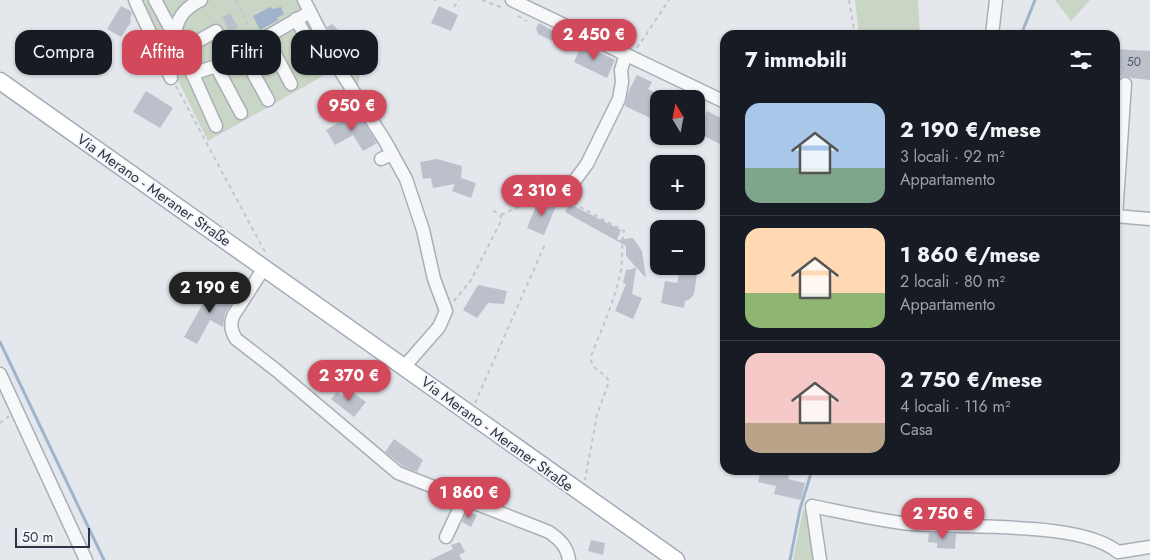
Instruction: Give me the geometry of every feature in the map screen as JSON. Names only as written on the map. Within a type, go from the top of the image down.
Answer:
[{"type":"main road","name":"Via Merano - Meraner Straße","points":[[0,81],[264,268],[407,364],[469,414],[676,560]]},
{"type":"street","points":[[135,0],[171,78]]},
{"type":"street","points":[[155,0],[171,30]]},
{"type":"street","points":[[176,30],[181,6],[201,0]]},
{"type":"street","points":[[304,0],[386,156],[406,179],[424,230],[434,279],[446,311],[439,327],[407,364]]},
{"type":"street","points":[[512,0],[720,100]]},
{"type":"street","points":[[993,30],[996,0]]},
{"type":"street","points":[[277,30],[310,12]]},
{"type":"street","points":[[296,19],[302,30]]},
{"type":"street","points":[[562,198],[587,164],[619,99],[622,82],[621,70],[629,55]]},
{"type":"street","points":[[281,69],[291,84]]},
{"type":"street","points":[[192,75],[216,126]]},
{"type":"street","points":[[221,75],[241,112]]},
{"type":"street","points":[[254,75],[268,100]]},
{"type":"street","points":[[1120,150],[1124,84]]},
{"type":"street","points":[[1120,216],[1150,219]]},
{"type":"street","points":[[264,268],[233,316],[231,323],[232,332],[236,339],[276,370],[398,473],[549,532],[562,542],[568,552],[569,560]]},
{"type":"street","points":[[0,374],[86,560]]},
{"type":"street","points":[[446,537],[464,499]]},
{"type":"street","points":[[820,560],[812,506],[903,523],[1007,528],[1078,536],[1098,540],[1118,552],[1150,547]]},
{"type":"path","points":[[236,0],[255,30]]},
{"type":"path","points":[[454,7],[458,0]]},
{"type":"path","points":[[629,55],[669,0]]},
{"type":"path","points":[[849,0],[854,30]]},
{"type":"path","points":[[171,78],[263,247],[266,257],[264,268]]},
{"type":"path","points":[[501,215],[542,196],[562,198],[624,231],[621,244],[622,267],[618,284],[591,363],[594,369],[606,375],[609,381],[596,415],[585,481],[577,492]]},
{"type":"path","points":[[492,210],[501,215]]},
{"type":"path","points":[[446,311],[471,280],[500,223],[501,215]]},
{"type":"path","points":[[469,414],[546,242]]},
{"type":"green space","points":[[138,0],[299,0],[302,5],[304,26],[306,30],[291,30],[291,75],[325,75],[208,141],[175,75],[202,75],[202,30],[153,30]]},
{"type":"green space","points":[[855,0],[918,0],[920,30],[858,30]]},
{"type":"green space","points":[[1055,0],[1090,0],[1071,21]]},
{"type":"green space","points":[[349,75],[360,75],[358,91]]},
{"type":"green space","points":[[803,510],[810,511],[817,560],[793,560]]},
{"type":"water","points":[[270,7],[273,9],[281,7],[284,14],[277,18],[278,20],[260,30],[253,16]]},
{"type":"building","points":[[121,6],[131,11],[131,22],[126,30],[122,30],[121,37],[112,30],[107,29]]},
{"type":"building","points":[[439,6],[458,15],[451,31],[431,23]]},
{"type":"building","points":[[230,13],[238,27],[229,30],[222,17]]},
{"type":"building","points":[[539,23],[557,34],[559,32],[574,39],[567,46],[555,36],[552,41],[538,34],[536,28]]},
{"type":"building","points":[[332,24],[338,30],[329,30],[327,27]]},
{"type":"building","points":[[582,44],[615,60],[607,78],[574,62]]},
{"type":"building","points":[[1120,49],[1150,51],[1150,80],[1120,77]]},
{"type":"building","points":[[637,75],[652,82],[648,89],[650,90],[650,118],[625,106],[629,90]]},
{"type":"building","points":[[146,91],[173,108],[160,128],[133,112]]},
{"type":"building","points":[[707,111],[720,118],[720,144],[705,136],[705,115]]},
{"type":"building","points":[[357,112],[377,143],[363,151],[353,135],[335,145],[326,130]]},
{"type":"building","points":[[437,159],[462,166],[461,178],[476,183],[471,198],[452,191],[455,184],[433,188],[431,178],[423,179],[420,162]]},
{"type":"building","points":[[539,199],[556,206],[544,235],[527,228]]},
{"type":"building","points":[[570,204],[621,230],[617,240],[633,238],[642,251],[646,278],[626,256],[626,246],[565,212]]},
{"type":"building","points":[[634,267],[636,268],[632,294],[642,298],[633,319],[615,311],[626,284],[623,283],[626,270],[633,269]]},
{"type":"building","points":[[679,275],[697,275],[694,294],[685,301],[684,308],[661,303],[665,281],[677,283]]},
{"type":"building","points":[[478,285],[507,291],[504,304],[488,303],[477,318],[463,310]]},
{"type":"building","points":[[223,290],[236,297],[225,313],[223,327],[210,320],[197,344],[184,337],[210,291],[219,297]]},
{"type":"building","points":[[348,389],[366,402],[354,417],[331,399],[337,392],[342,396]]},
{"type":"building","points":[[394,439],[423,460],[417,472],[404,467],[385,452]]},
{"type":"building","points":[[760,475],[789,475],[788,479],[805,483],[801,500],[774,494],[776,486],[758,482]]},
{"type":"building","points":[[467,511],[477,515],[471,527],[462,522]]},
{"type":"building","points":[[929,533],[956,534],[955,549],[937,548],[937,543],[928,542]]},
{"type":"building","points":[[591,540],[605,543],[603,555],[588,551]]},
{"type":"building","points":[[460,542],[465,552],[459,555],[462,560],[430,560],[453,549],[451,545]]},
{"type":"waterway","points":[[1023,30],[1035,0]]},
{"type":"waterway","points":[[0,342],[104,560]]},
{"type":"waterway","points":[[790,560],[800,509],[810,475]]}]
